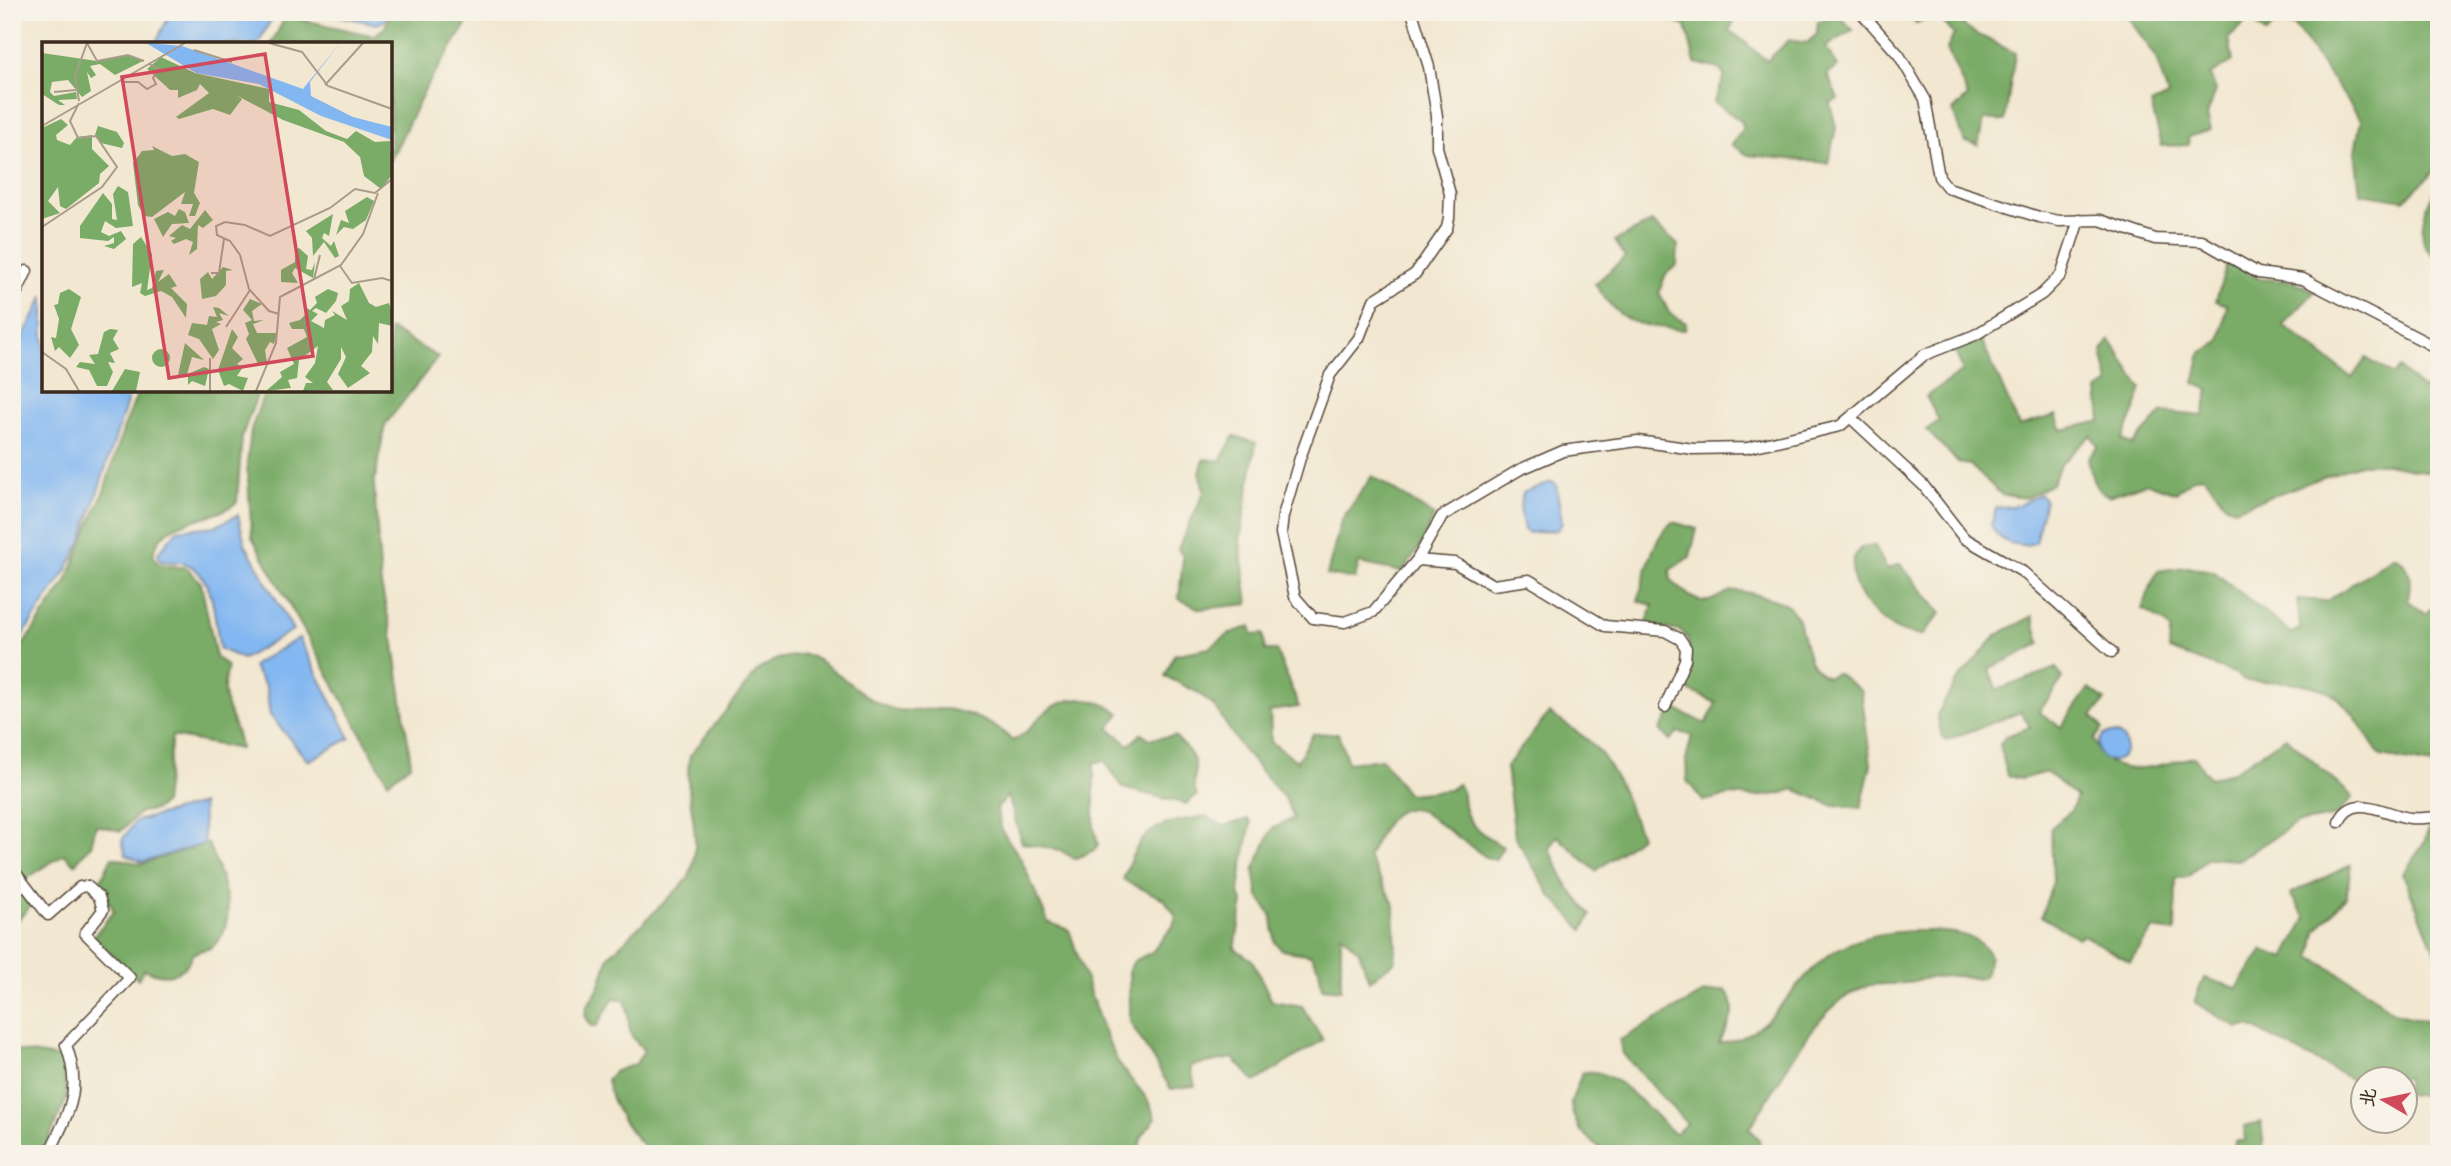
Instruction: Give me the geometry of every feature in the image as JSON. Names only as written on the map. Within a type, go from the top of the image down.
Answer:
[{"type":"street","points":[[1412,12],[1429,67],[1437,116],[1437,147],[1450,194],[1449,218],[1447,228],[1415,274],[1374,300],[1359,338],[1330,375],[1286,504],[1281,533],[1294,597],[1314,618],[1345,622],[1373,612],[1417,560],[1442,516],[1519,470],[1563,451],[1638,441],[1693,449],[1747,449],[1824,432],[1851,418],[1924,355],[1975,335],[2042,294],[2061,275],[2079,220]]},
{"type":"street","points":[[1861,12],[1899,55],[1925,99],[1942,183],[2032,216],[2059,221],[2100,219],[2159,240],[2192,240],[2209,244],[2258,272],[2303,279],[2439,349]]},
{"type":"street","points":[[12,302],[27,271]]},
{"type":"street","points":[[1851,418],[1923,485],[1964,538],[2024,572],[2112,652]]},
{"type":"street","points":[[1417,560],[1455,563],[1493,585],[1529,580],[1605,626],[1624,630],[1658,630],[1680,639],[1686,648],[1685,660],[1665,707]]},
{"type":"street","points":[[2339,822],[2347,809],[2359,804],[2408,818],[2439,817]]},
{"type":"street","points":[[12,868],[48,915],[80,887],[87,886],[95,892],[103,910],[85,933],[130,978],[66,1045],[74,1067],[74,1096],[49,1154]]},
{"type":"green space","points":[[391,12],[474,12],[425,89],[392,157],[392,42],[272,42],[286,16],[374,36],[385,27]]},
{"type":"green space","points":[[1644,12],[1738,12],[1730,30],[1767,61],[1789,40],[1808,43],[1817,34],[1817,21],[1839,15],[1853,30],[1826,47],[1838,67],[1827,74],[1838,99],[1830,103],[1836,128],[1828,163],[1748,155],[1732,145],[1743,128],[1742,122],[1714,102],[1725,76],[1719,69],[1695,63],[1686,26]]},
{"type":"green space","points":[[1906,12],[1960,12],[1958,18],[1967,29],[2015,53],[2005,121],[1984,119],[1978,145],[1965,142],[1953,111],[1968,96],[1947,49],[1954,34],[1936,14],[1916,23]]},
{"type":"green space","points":[[2124,12],[2439,12],[2439,166],[2405,200],[2360,193],[2355,151],[2361,120],[2294,25],[2272,27],[2266,34],[2250,18],[2229,38],[2233,61],[2210,75],[2216,90],[2207,115],[2211,130],[2188,137],[2189,145],[2162,146],[2151,104],[2168,96],[2155,55]]},
{"type":"green space","points":[[2439,185],[2439,260],[2425,246],[2423,221]]},
{"type":"green space","points":[[1652,222],[1678,245],[1677,265],[1666,274],[1659,292],[1669,313],[1686,323],[1685,330],[1633,322],[1614,309],[1595,284],[1625,257],[1615,241]]},
{"type":"green space","points":[[2228,260],[2260,279],[2294,281],[2314,292],[2283,325],[2352,378],[2366,358],[2394,375],[2400,368],[2423,390],[2439,377],[2439,474],[2386,464],[2360,464],[2235,509],[2224,503],[2202,476],[2191,479],[2176,493],[2148,483],[2109,496],[2099,490],[2092,475],[2088,458],[2098,447],[2091,435],[2060,465],[2052,484],[2026,498],[2002,495],[1970,465],[1959,463],[1926,430],[1939,421],[1926,396],[1963,371],[1953,346],[1981,339],[2019,426],[2056,415],[2062,430],[2101,421],[2098,390],[2109,384],[2102,351],[2110,340],[2141,388],[2138,403],[2122,440],[2132,445],[2163,412],[2203,416],[2209,390],[2194,383],[2201,353],[2220,342],[2227,305],[2216,301]]},
{"type":"green space","points":[[392,330],[438,357],[385,425],[374,484],[381,585],[394,644],[411,764],[388,782],[252,537],[247,463],[251,430],[264,392],[392,392]]},
{"type":"green space","points":[[138,392],[258,392],[242,436],[237,502],[214,514],[176,526],[158,542],[153,555],[158,564],[187,568],[201,583],[216,657],[228,667],[225,700],[240,749],[172,736],[164,803],[155,810],[140,812],[121,831],[96,825],[91,845],[75,864],[64,854],[20,883],[30,906],[12,927],[12,661],[65,584],[104,491]]},
{"type":"green space","points":[[1234,436],[1256,443],[1240,541],[1248,604],[1200,609],[1179,599],[1183,556],[1178,549],[1204,492],[1200,473],[1204,459],[1220,461]]},
{"type":"green space","points":[[1372,476],[1434,516],[1422,544],[1402,572],[1359,563],[1355,579],[1327,575],[1341,521]]},
{"type":"green space","points":[[1673,522],[1697,529],[1690,557],[1670,570],[1671,580],[1689,596],[1702,601],[1710,601],[1736,591],[1785,604],[1793,611],[1798,621],[1807,653],[1818,671],[1827,677],[1837,673],[1861,691],[1871,764],[1861,808],[1832,805],[1794,789],[1780,794],[1752,797],[1731,795],[1703,801],[1687,781],[1686,760],[1692,735],[1678,732],[1670,740],[1660,730],[1673,708],[1706,724],[1716,703],[1684,688],[1691,673],[1688,638],[1680,631],[1646,625],[1653,605],[1638,601],[1655,546]]},
{"type":"green space","points":[[1874,545],[1887,569],[1900,564],[1941,613],[1923,635],[1897,629],[1873,612],[1864,601],[1853,575],[1854,560],[1861,547]]},
{"type":"green space","points":[[2394,556],[2408,569],[2408,600],[2425,614],[2436,604],[2434,583],[2439,577],[2439,766],[2381,756],[2343,703],[2322,689],[2296,683],[2244,681],[2237,674],[2169,650],[2170,630],[2164,622],[2142,609],[2157,571],[2187,567],[2213,571],[2291,633],[2300,629],[2297,599],[2327,601]]},
{"type":"green space","points":[[2033,616],[2040,644],[1989,669],[1997,690],[2056,668],[2063,678],[2039,712],[2061,727],[2089,688],[2105,701],[2092,716],[2103,729],[2094,739],[2101,754],[2111,763],[2136,769],[2194,757],[2210,778],[2232,772],[2286,737],[2353,797],[2340,811],[2339,816],[2297,823],[2238,860],[2207,858],[2188,877],[2176,878],[2175,932],[2153,929],[2130,962],[2083,935],[2078,938],[2041,916],[2053,882],[2051,828],[2071,811],[2077,797],[2047,772],[2021,779],[2007,776],[2000,744],[2006,736],[2030,727],[2021,712],[1946,740],[1942,737],[1937,715],[1956,682],[1997,635]]},
{"type":"green space","points":[[1251,626],[1252,635],[1263,634],[1265,650],[1276,650],[1299,707],[1270,711],[1271,742],[1297,761],[1313,734],[1338,733],[1348,763],[1382,759],[1408,794],[1450,790],[1458,784],[1469,820],[1479,831],[1503,847],[1495,860],[1486,857],[1420,810],[1410,809],[1393,815],[1381,831],[1368,857],[1394,904],[1396,960],[1369,981],[1359,951],[1341,934],[1341,990],[1322,988],[1319,969],[1311,955],[1282,950],[1275,942],[1272,917],[1258,895],[1254,870],[1272,829],[1294,818],[1285,799],[1242,749],[1214,706],[1197,692],[1165,676],[1174,655],[1209,648],[1229,634]]},
{"type":"green space","points":[[804,654],[826,665],[878,703],[904,711],[945,709],[962,713],[991,724],[1012,741],[1055,706],[1083,699],[1102,703],[1120,713],[1109,728],[1129,745],[1142,733],[1150,739],[1175,736],[1190,754],[1195,766],[1194,784],[1197,795],[1186,804],[1123,788],[1104,760],[1094,763],[1094,828],[1098,844],[1096,849],[1075,859],[1060,850],[1022,843],[1008,795],[997,809],[1002,831],[1021,859],[1048,922],[1069,930],[1097,1012],[1117,1060],[1152,1109],[1155,1119],[1141,1138],[1138,1154],[652,1154],[623,1120],[612,1100],[607,1079],[615,1071],[636,1064],[644,1050],[630,1032],[625,1000],[614,998],[596,1027],[591,1026],[585,1015],[587,1006],[599,988],[609,956],[688,879],[695,847],[688,771],[690,756],[758,670],[777,659]]},
{"type":"green space","points":[[1549,713],[1598,750],[1619,786],[1641,836],[1596,871],[1557,836],[1549,848],[1568,887],[1591,915],[1583,930],[1551,896],[1515,837],[1506,767]]},
{"type":"green space","points":[[1206,816],[1223,826],[1248,819],[1251,822],[1242,868],[1239,893],[1243,902],[1235,949],[1252,960],[1272,1001],[1302,1006],[1323,1040],[1255,1082],[1233,1058],[1190,1066],[1195,1086],[1171,1089],[1130,1022],[1129,970],[1134,961],[1152,952],[1173,926],[1176,916],[1164,899],[1123,880],[1136,849],[1151,832],[1173,822]]},
{"type":"green space","points":[[2439,819],[2439,961],[2403,874],[2424,843],[2431,820]]},
{"type":"green space","points":[[208,843],[226,896],[228,910],[222,935],[211,948],[193,954],[179,972],[168,975],[144,969],[138,979],[93,937],[114,911],[99,884],[112,857],[141,864]]},
{"type":"green space","points":[[2351,865],[2346,897],[2316,931],[2311,957],[2360,986],[2394,1013],[2438,1024],[2424,1066],[2436,1067],[2433,1096],[2420,1095],[2420,1064],[2350,1064],[2350,1079],[2250,1026],[2238,1028],[2194,1002],[2204,978],[2237,988],[2263,950],[2285,958],[2306,918],[2290,894]]},
{"type":"green space","points":[[1928,931],[1964,935],[1979,943],[1990,956],[1985,975],[1978,979],[1943,976],[1867,986],[1830,1010],[1799,1048],[1749,1128],[1759,1139],[1761,1154],[1607,1154],[1580,1131],[1571,1102],[1582,1073],[1594,1072],[1606,1075],[1631,1092],[1674,1134],[1687,1124],[1623,1054],[1620,1040],[1704,993],[1725,990],[1733,1010],[1719,1044],[1738,1039],[1767,1020],[1815,967],[1840,948],[1877,935]]},
{"type":"green space","points":[[12,1050],[63,1058],[67,1098],[42,1154],[12,1152]]},
{"type":"green space","points":[[2261,1122],[2264,1150],[2286,1154],[2230,1154],[2236,1141],[2245,1141],[2244,1126]]},
{"type":"water","points":[[171,12],[275,12],[259,42],[156,42]]},
{"type":"water","points":[[322,12],[389,12],[384,21],[377,24]]},
{"type":"water","points":[[42,300],[42,392],[130,392],[82,540],[66,571],[12,651],[12,358]]},
{"type":"water","points":[[1551,482],[1556,484],[1562,523],[1557,530],[1529,533],[1524,530],[1521,511],[1524,492]]},
{"type":"water","points":[[2040,494],[2045,500],[2035,543],[2009,543],[1994,531],[1991,525],[1996,508],[2019,505]]},
{"type":"water","points":[[238,515],[245,544],[293,630],[243,659],[220,649],[213,602],[197,571],[181,562],[160,561],[158,553],[177,530],[216,526]]},
{"type":"water","points":[[299,638],[350,738],[308,761],[270,715],[266,687],[253,667]]},
{"type":"water","points":[[2112,733],[2122,737],[2126,747],[2122,757],[2112,761],[2102,757],[2098,747],[2102,737]]},
{"type":"water","points":[[202,804],[204,844],[143,862],[126,855],[122,840],[136,821]]}]
